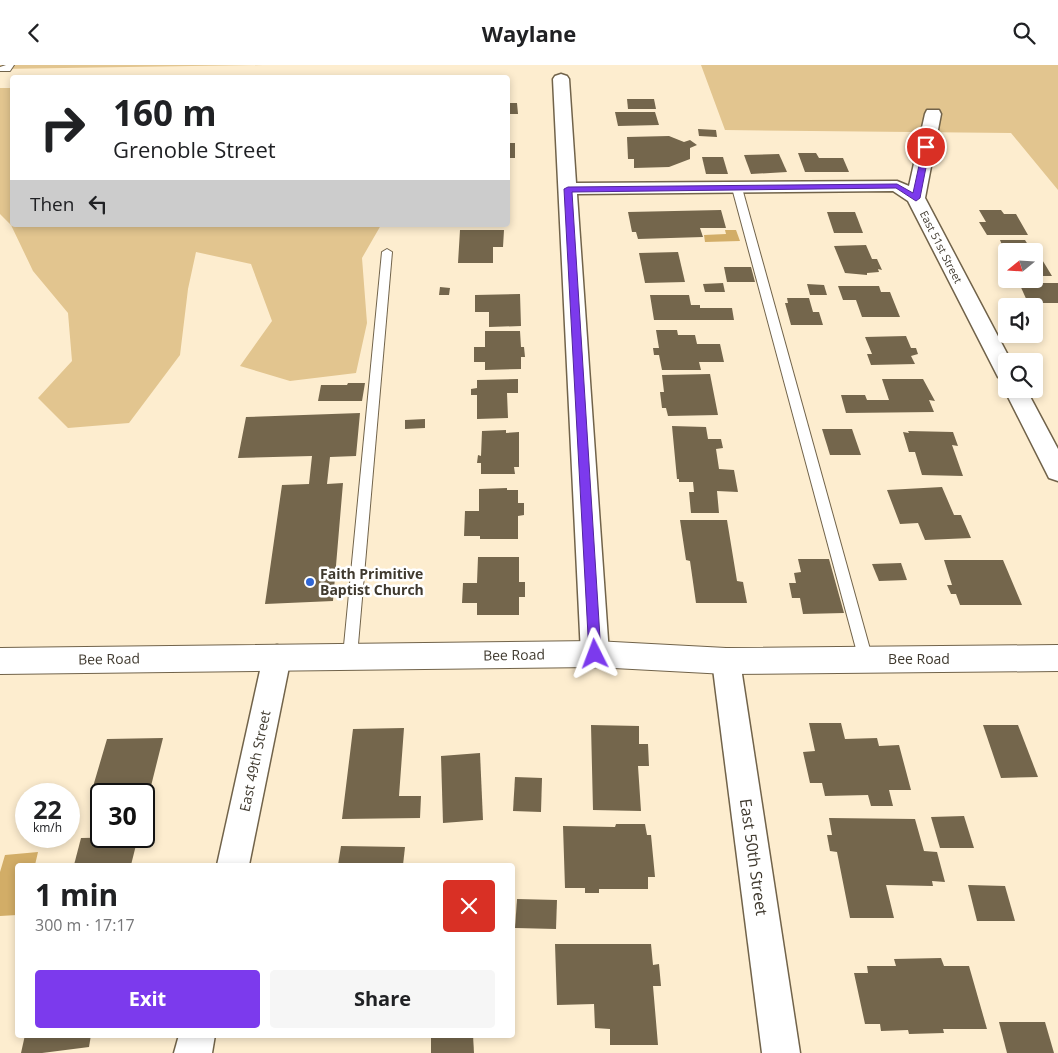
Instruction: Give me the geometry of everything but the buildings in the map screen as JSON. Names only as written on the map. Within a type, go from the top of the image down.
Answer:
[{"type":"main road","name":"Bee Road","points":[[0,661],[595,654],[726,661],[1058,658]]},
{"type":"street","points":[[561,79],[595,654]]},
{"type":"street","name":"East 51st Street","points":[[934,114],[916,198],[998,357]]},
{"type":"street","points":[[568,189],[897,186],[916,198]]},
{"type":"street","points":[[1020,398],[1058,471]]},
{"type":"street","name":"East 49th Street","points":[[233,863],[277,657]]},
{"type":"street","name":"East 50th Street","points":[[726,661],[781,1053]]},
{"type":"street","points":[[193,1053],[196,1038]]},
{"type":"lane","points":[[0,69],[7,69],[10,65]]},
{"type":"lane","points":[[737,187],[866,660]]},
{"type":"lane","points":[[350,656],[387,252]]},
{"type":"shaded area","points":[[0,65],[263,65],[0,69]]},
{"type":"shaded area","points":[[701,65],[1058,65],[1058,190],[1011,133],[725,130]]},
{"type":"shaded area","points":[[0,88],[10,88],[10,224],[0,214]]},
{"type":"shaded area","points":[[12,227],[380,227],[362,258],[367,323],[356,373],[290,381],[240,366],[272,321],[251,264],[196,252],[188,289],[180,355],[129,423],[68,428],[38,398],[72,361],[68,313],[33,271]]},
{"type":"shaded area","points":[[725,230],[736,230],[740,241],[705,242],[704,235],[726,234]]},
{"type":"shaded area","points":[[38,852],[35,863],[15,863],[15,915],[0,916],[0,872],[5,855]]},
{"type":"place","name":"Faith Primitive Baptist Church","points":[[310,582]]},
{"type":"route","points":[[595,654],[568,189],[897,186],[916,198],[926,147]]}]
